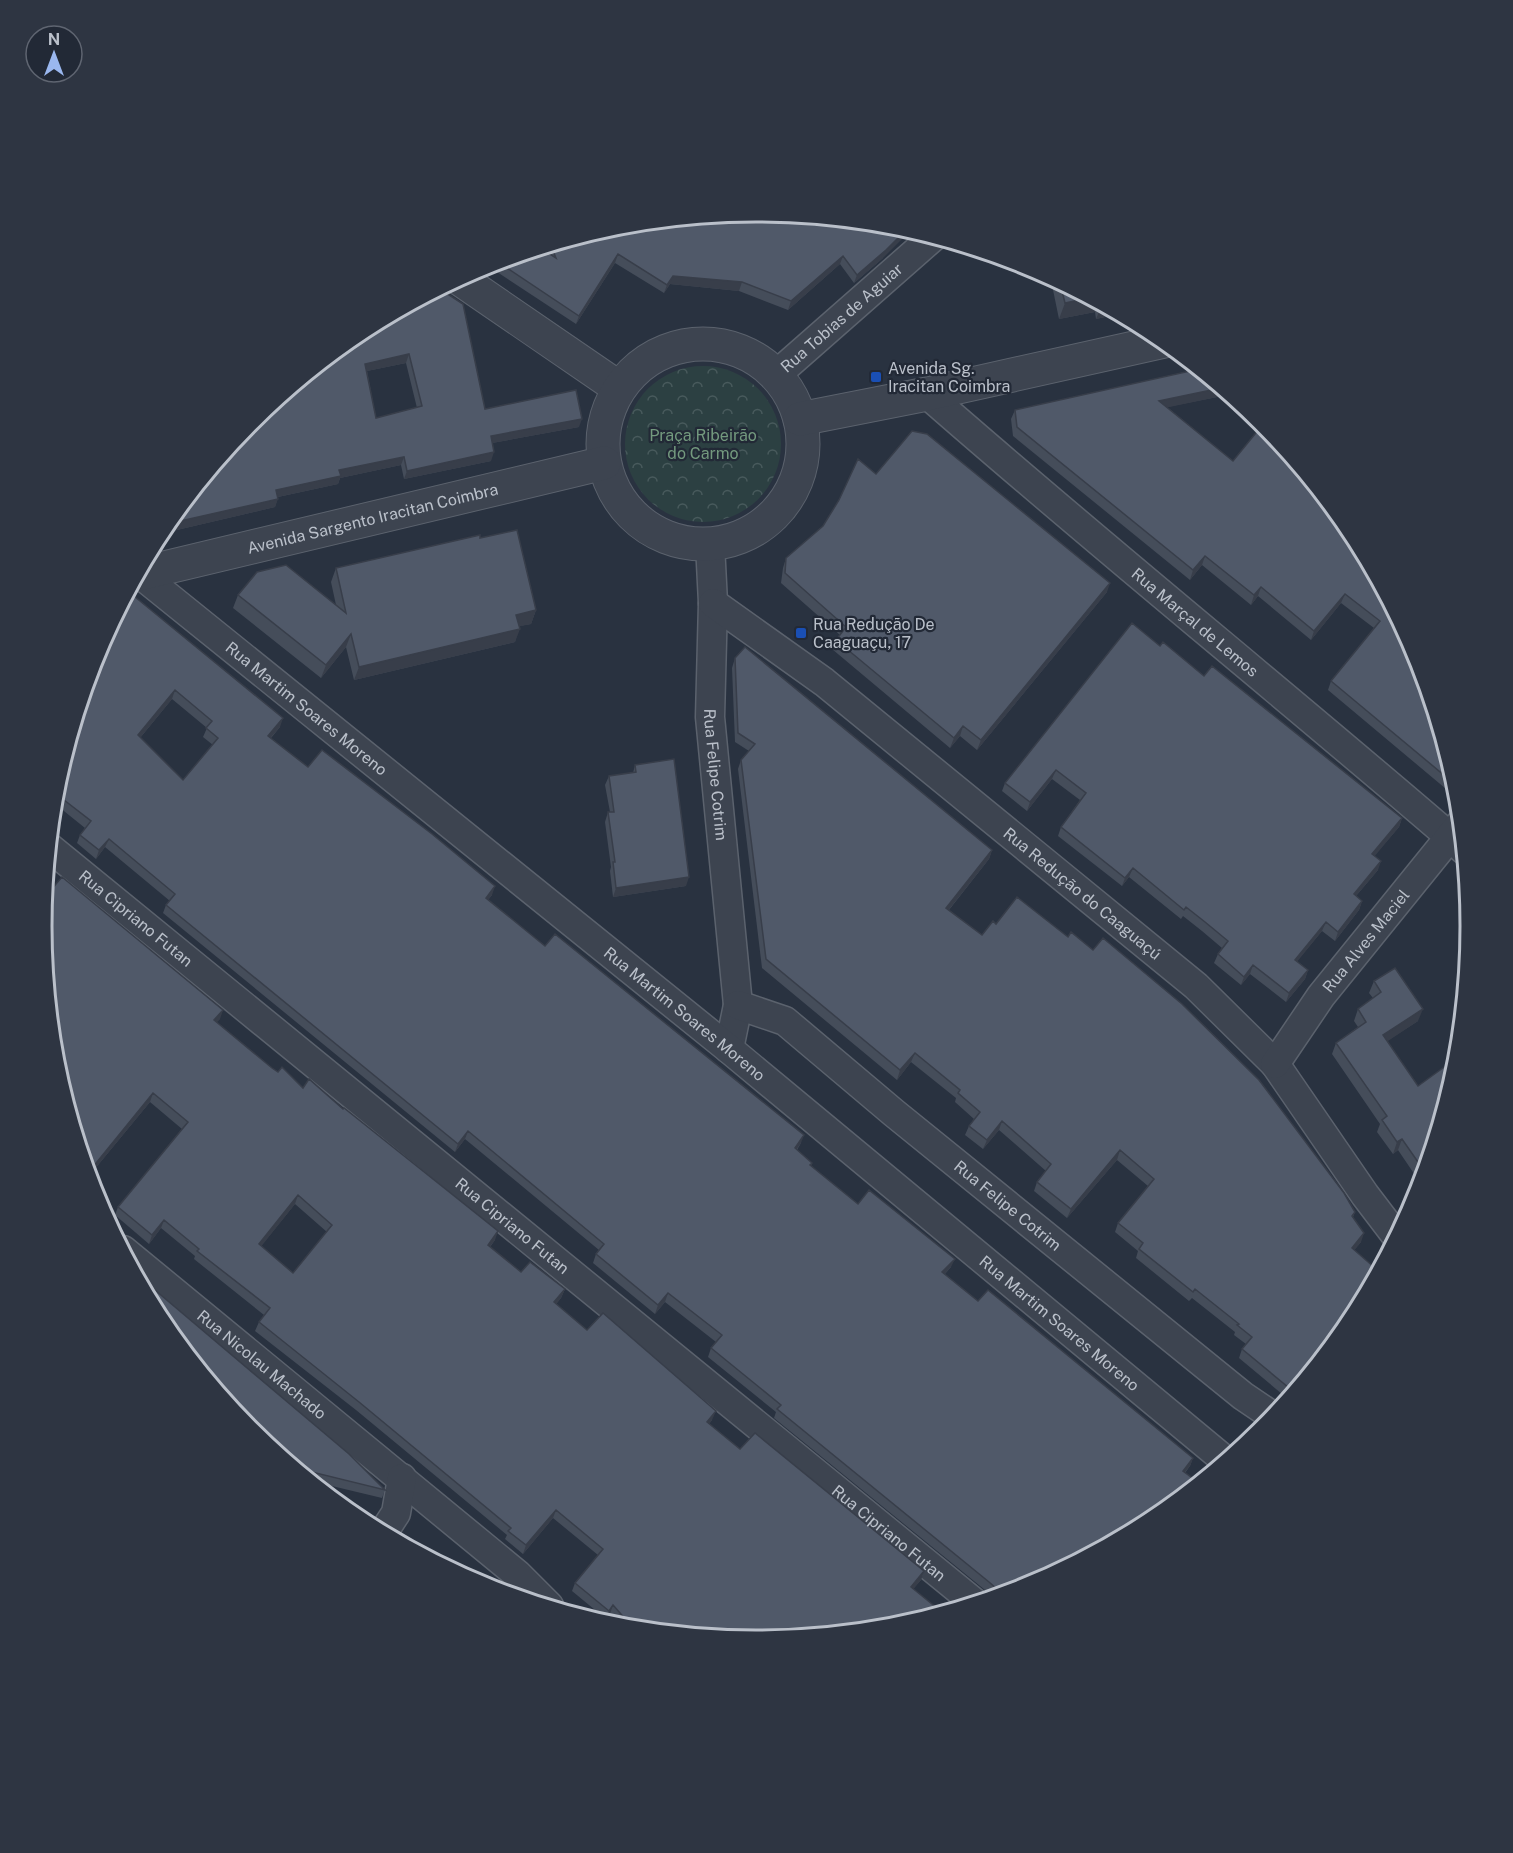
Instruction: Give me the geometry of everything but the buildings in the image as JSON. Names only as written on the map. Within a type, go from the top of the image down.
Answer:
[{"type":"street","name":"Rua Tobias de Aguiar","points":[[776,375],[926,243]]},
{"type":"street","points":[[468,285],[619,388]]},
{"type":"street","points":[[707,344],[733,348],[756,359],[776,375],[791,395],[800,419],[804,448],[798,476],[785,503],[764,523],[738,538],[710,544],[674,540],[641,523],[617,496],[604,463],[603,437],[608,411],[619,388],[636,369],[658,354],[682,346],[707,344]]},
{"type":"street","points":[[800,419],[927,394],[1152,344]]},
{"type":"street","name":"Rua Marçal de Lemos","points":[[927,394],[1020,476],[1454,834]]},
{"type":"street","name":"Avenida Sargento Iracitan Coimbra","points":[[148,572],[604,463]]},
{"type":"street","name":"Rua Felipe Cotrim","points":[[710,544],[713,603],[710,717],[738,1005],[729,1049]]},
{"type":"street","name":"Rua Martim Soares Moreno","points":[[145,578],[729,1049],[1220,1456]]},
{"type":"street","name":"Rua Redução do Caaguaçú","points":[[713,603],[824,682],[1196,986],[1275,1064],[1392,1230]]},
{"type":"street","name":"Rua Alves Maciel","points":[[1275,1064],[1321,996],[1455,841]]},
{"type":"street","name":"Rua Cipriano Futan","points":[[57,855],[968,1598]]},
{"type":"street","name":"Rua Felipe Cotrim","points":[[738,1005],[785,1021],[913,1128],[1266,1411]]},
{"type":"street","name":"Rua Nicolau Machado","points":[[139,1263],[402,1478],[517,1574],[539,1596]]},
{"type":"street","points":[[388,1526],[396,1513],[402,1478]]},
{"type":"green space","name":"Praça Ribeirão do Carmo","points":[[703,366],[733,372],[758,389],[775,414],[781,444],[775,474],[758,499],[733,516],[703,522],[673,516],[648,499],[631,474],[625,444],[631,414],[648,389],[673,372]]},
{"type":"place","name":"Avenida Sg. Iracitan Coimbra","points":[[876,377]]},
{"type":"place","name":"Rua Redução De Caaguaçu, 17","points":[[801,633]]}]
